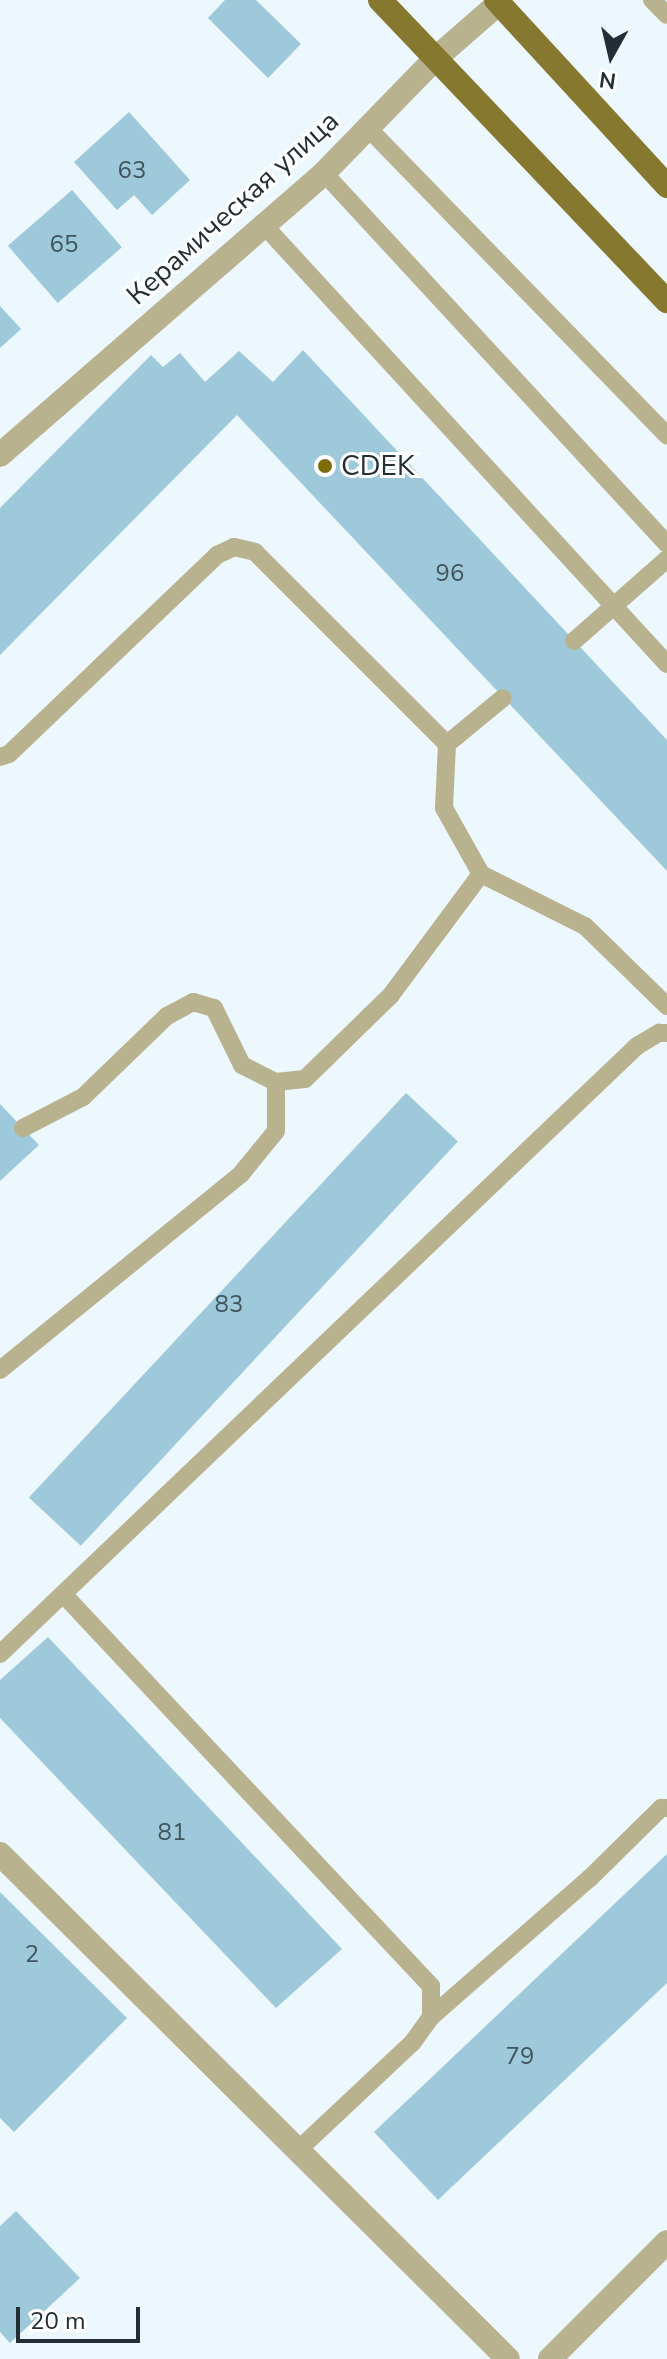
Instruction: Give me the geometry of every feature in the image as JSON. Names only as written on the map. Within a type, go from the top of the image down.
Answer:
[{"type":"main road","points":[[380,0],[667,301]]},
{"type":"main road","points":[[499,1],[667,186]]},
{"type":"street","name":"Керамическая улица","points":[[0,455],[262,223],[324,173],[436,58],[499,1]]},
{"type":"street","points":[[0,1854],[508,2359]]},
{"type":"street","points":[[550,2359],[667,2242]]},
{"type":"lane","points":[[652,0],[667,15]]},
{"type":"lane","points":[[368,128],[667,435]]},
{"type":"lane","points":[[324,173],[667,544]]},
{"type":"lane","points":[[262,223],[667,664]]},
{"type":"lane","points":[[0,757],[9,754],[217,555],[234,547],[255,552],[447,744],[444,808],[481,874],[585,926],[667,1006]]},
{"type":"lane","points":[[574,641],[667,559]]},
{"type":"lane","points":[[447,744],[503,698]]},
{"type":"lane","points":[[23,1128],[83,1097],[167,1016],[193,1002],[214,1008],[242,1065],[276,1082],[305,1079],[391,995],[481,874]]},
{"type":"lane","points":[[0,1654],[637,1046],[659,1033],[667,1033]]},
{"type":"lane","points":[[0,1370],[241,1174],[276,1131],[276,1082]]},
{"type":"lane","points":[[63,1594],[431,1986],[431,2017]]},
{"type":"lane","points":[[299,2149],[412,2043],[431,2017],[590,1878],[661,1808],[667,1808]]},
{"type":"building","points":[[225,0],[256,0],[301,44],[268,78],[208,18]]},
{"type":"building","points":[[129,112],[190,180],[152,215],[134,195],[117,210],[74,162]]},
{"type":"building","points":[[72,190],[122,247],[58,303],[8,246]]},
{"type":"building","points":[[0,306],[21,329],[0,348]]},
{"type":"building","points":[[303,350],[667,740],[667,871],[237,415],[0,655],[0,508],[151,355],[163,367],[180,353],[205,382],[239,351],[273,382]]},
{"type":"building","points":[[406,1093],[458,1141],[81,1546],[29,1497]]},
{"type":"building","points":[[0,1104],[39,1145],[0,1181]]},
{"type":"building","points":[[48,1637],[342,1949],[276,2008],[0,1718],[0,1680]]},
{"type":"building","points":[[667,1854],[667,1983],[438,2200],[374,2132]]},
{"type":"building","points":[[0,1892],[127,2018],[14,2132],[0,2118]]},
{"type":"building","points":[[16,2211],[80,2278],[10,2343],[0,2332],[0,2226]]},
{"type":"place","name":"CDEK","points":[[325,466]]}]
